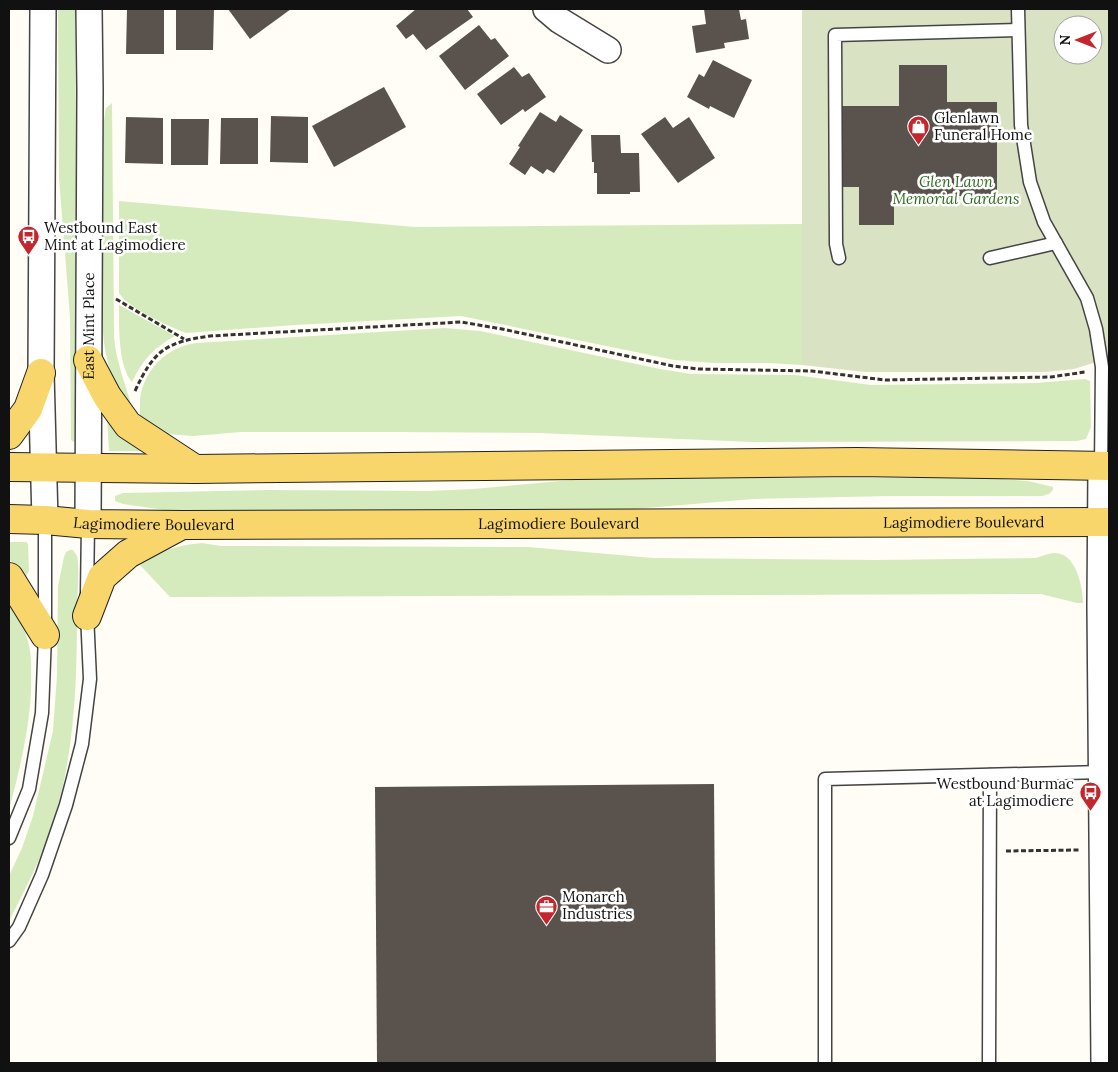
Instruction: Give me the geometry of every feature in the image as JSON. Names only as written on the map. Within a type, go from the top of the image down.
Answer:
[{"type":"main road","points":[[88,360],[107,396],[128,425],[195,468]]},
{"type":"main road","points":[[9,435],[28,409],[41,373]]},
{"type":"main road","points":[[9,467],[88,469],[847,462],[1105,466]]},
{"type":"main road","name":"Lagimodiere Boulevard","points":[[9,520],[45,520],[88,524],[1105,522]]},
{"type":"main road","points":[[87,616],[102,577],[128,554],[183,524]]},
{"type":"main road","points":[[9,576],[45,635]]},
{"type":"street","points":[[43,9],[41,373],[45,520]]},
{"type":"street","name":"East Mint Place","points":[[88,524],[89,9]]},
{"type":"street","points":[[546,9],[559,20],[608,50]]},
{"type":"street","points":[[1104,1063],[1102,772],[1105,466]]},
{"type":"lane","points":[[1018,9],[1021,125],[1030,182],[1044,222],[1087,298],[1096,330],[1102,368],[1105,466]]},
{"type":"lane","points":[[839,258],[836,244],[835,35],[1018,30]]},
{"type":"lane","points":[[990,258],[1056,242]]},
{"type":"lane","points":[[9,838],[29,789],[42,713],[45,635],[45,520]]},
{"type":"lane","points":[[9,941],[19,927],[42,875],[66,805],[82,744],[90,679],[87,616],[88,524]]},
{"type":"lane","points":[[826,1063],[825,779],[1102,772]]},
{"type":"lane","points":[[989,1063],[990,775]]},
{"type":"path","points":[[116,299],[184,340]]},
{"type":"path","points":[[134,393],[151,361],[166,347],[184,340],[210,336],[461,322],[673,366],[698,369],[812,371],[885,380],[1051,378],[1102,368]]},
{"type":"path","points":[[990,851],[1102,850]]},
{"type":"green space","points":[[58,9],[75,9],[78,439],[74,442],[71,440],[70,317],[59,178]]},
{"type":"green space","name":"Glen Lawn Memorial Gardens","points":[[802,9],[1109,9],[1109,358],[1074,369],[1046,372],[865,372],[802,365]]},
{"type":"green space","points":[[112,103],[114,337],[119,366],[133,412],[116,386],[106,353],[103,333],[103,127],[106,108]]},
{"type":"green space","points":[[119,201],[415,227],[802,224],[802,365],[674,360],[461,316],[186,333],[139,310],[119,293]]},
{"type":"green space","points":[[119,305],[175,336],[149,355],[132,382],[127,375],[122,356],[119,334]]},
{"type":"green space","points":[[445,328],[480,331],[691,374],[795,375],[871,385],[1036,383],[1085,379],[1090,381],[1091,427],[1086,439],[1077,441],[752,442],[540,433],[241,432],[193,436],[168,434],[157,430],[140,419],[142,388],[152,369],[167,354],[186,345]]},
{"type":"green space","points":[[107,418],[142,450],[142,451],[109,451]]},
{"type":"green space","points":[[605,477],[986,478],[1028,481],[1053,487],[1053,490],[1049,494],[1042,496],[890,496],[753,499],[622,510],[571,511],[172,511],[123,504],[115,501],[115,496],[123,493],[267,490],[429,491]]},
{"type":"green space","points":[[9,542],[26,542],[28,544],[29,571],[26,577],[9,559]]},
{"type":"green space","points":[[202,543],[221,546],[528,547],[653,558],[877,560],[1035,558],[1054,553],[1062,554],[1073,564],[1080,580],[1083,603],[1041,594],[170,597],[140,565],[169,549]]},
{"type":"green space","points":[[73,550],[78,561],[75,689],[71,742],[61,794],[50,833],[34,871],[9,921],[9,876],[22,848],[33,816],[53,731],[57,675],[58,586],[64,557],[66,552]]},
{"type":"green space","points":[[9,591],[18,611],[30,649],[31,687],[25,740],[9,810]]},
{"type":"building","points":[[127,9],[164,9],[164,54],[126,54]]},
{"type":"building","points":[[176,9],[214,9],[213,50],[176,50]]},
{"type":"building","points":[[228,9],[291,9],[250,39]]},
{"type":"building","points":[[416,9],[467,9],[473,17],[426,50],[413,34],[406,39],[396,26]]},
{"type":"building","points":[[704,9],[739,9],[741,20],[746,19],[749,39],[724,43],[725,48],[696,53],[692,26],[706,24]]},
{"type":"building","points":[[479,25],[491,40],[495,38],[509,56],[465,90],[439,56]]},
{"type":"building","points":[[713,60],[752,80],[734,118],[710,106],[709,109],[687,97],[699,74],[704,77]]},
{"type":"building","name":"Glenlawn Funeral Home","points":[[899,65],[947,65],[947,102],[997,102],[997,196],[894,196],[894,225],[859,225],[859,187],[840,187],[839,106],[899,106]]},
{"type":"building","points":[[514,67],[522,77],[529,73],[546,97],[525,112],[523,109],[501,125],[477,94]]},
{"type":"building","points":[[384,87],[406,127],[334,167],[312,126]]},
{"type":"building","points":[[540,112],[556,122],[560,115],[583,130],[554,173],[547,169],[543,174],[531,166],[525,175],[509,164]]},
{"type":"building","points":[[271,116],[308,117],[308,163],[270,162]]},
{"type":"building","points":[[126,117],[163,118],[163,164],[125,163]]},
{"type":"building","points":[[665,117],[673,128],[689,117],[715,158],[678,183],[641,134]]},
{"type":"building","points":[[221,118],[258,118],[258,164],[220,164]]},
{"type":"building","points":[[171,119],[209,119],[208,165],[171,165]]},
{"type":"building","points":[[591,135],[620,135],[621,153],[639,153],[640,192],[630,192],[630,194],[597,194],[597,173],[594,173],[594,162],[592,162]]},
{"type":"building","name":"Monarch Industries","points":[[714,784],[716,1063],[377,1063],[375,787]]},
{"type":"place","name":"Glenlawn Funeral Home","points":[[918,146]]},
{"type":"place","name":"Westbound East Mint at Lagimodiere","points":[[28,256]]},
{"type":"place","name":"Westbound Burmac at Lagimodiere","points":[[1090,812]]},
{"type":"place","name":"Monarch Industries","points":[[546,925]]}]
